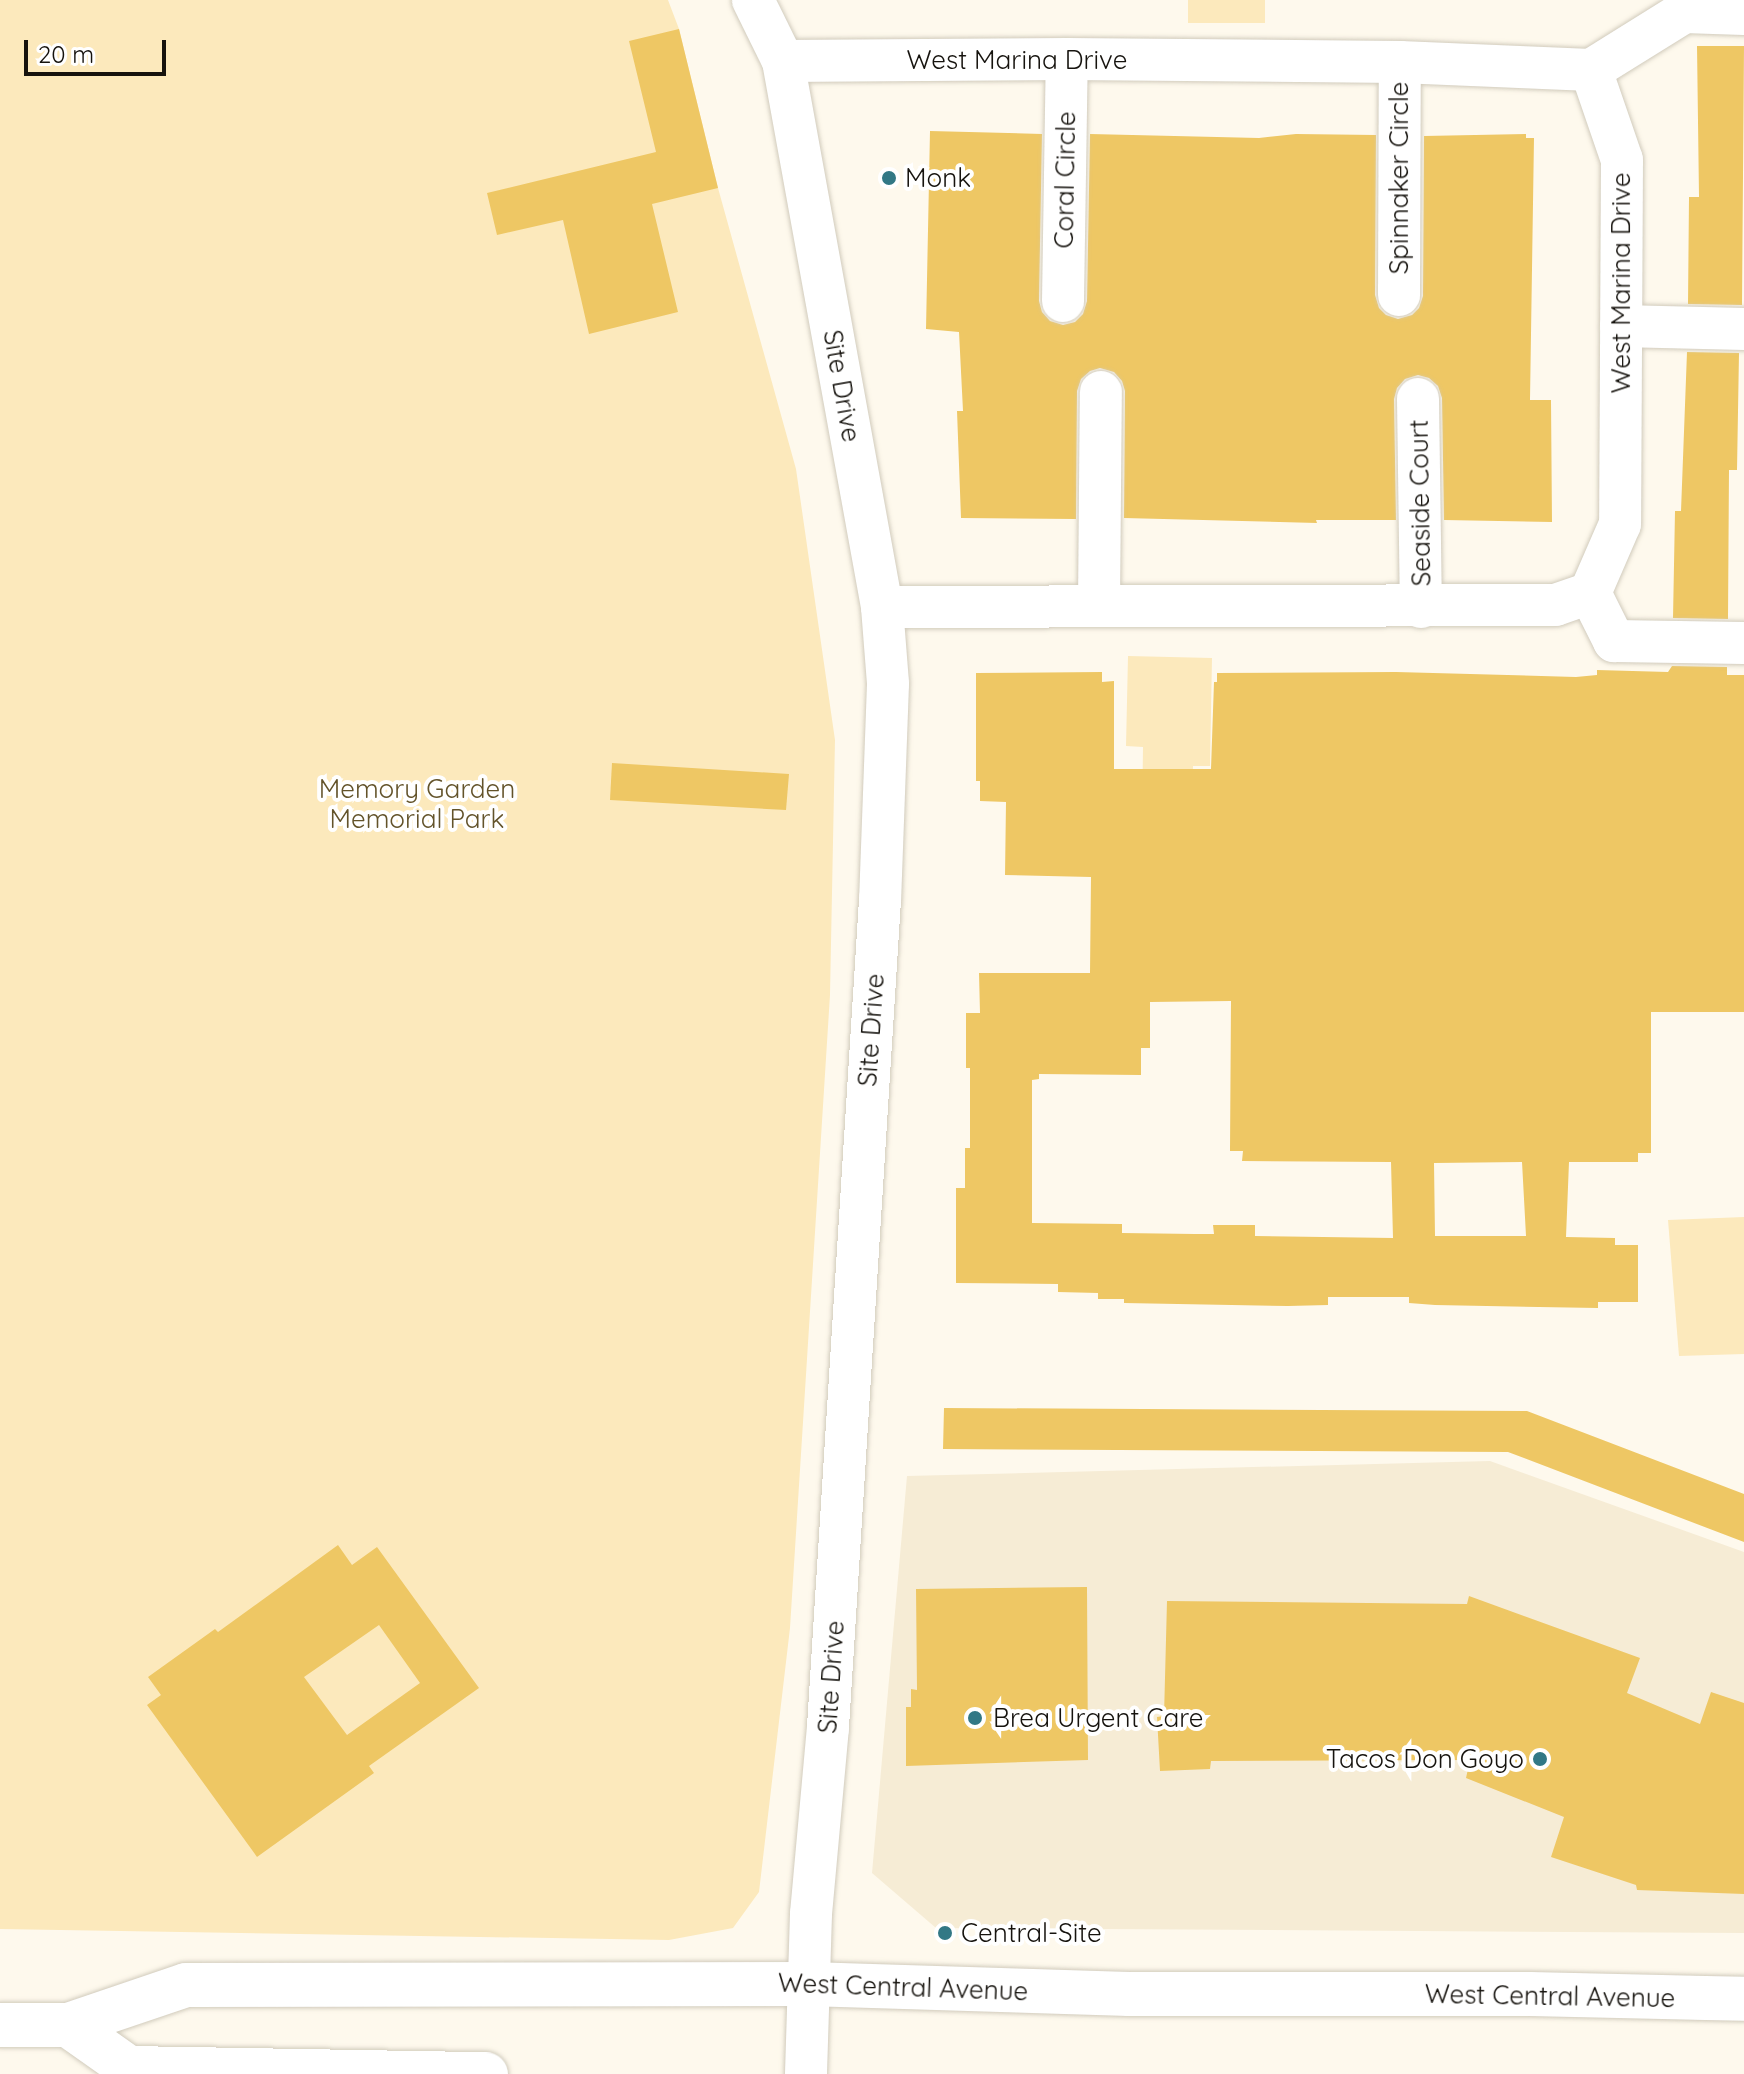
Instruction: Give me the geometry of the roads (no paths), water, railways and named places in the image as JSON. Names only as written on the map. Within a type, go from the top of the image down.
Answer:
[{"type":"main road","name":"West Central Avenue","points":[[0,2025],[68,2025],[186,1985],[808,1984],[1129,1994],[1530,1994],[1744,1999]]},
{"type":"main road","points":[[68,2025],[129,2068],[486,2074]]},
{"type":"street","name":"Site Drive","points":[[753,0],[783,61],[882,607],[888,684],[880,900],[830,1695],[811,1914],[806,2074]]},
{"type":"street","points":[[1591,70],[1684,12],[1744,14]]},
{"type":"street","name":"West Marina Drive","points":[[783,61],[1067,59],[1400,62],[1591,70],[1622,160],[1620,524],[1590,593]]},
{"type":"street","name":"Coral Circle","points":[[1063,301],[1067,59]]},
{"type":"street","name":"Spinnaker Circle","points":[[1399,295],[1400,62]]},
{"type":"street","points":[[1621,326],[1744,329]]},
{"type":"street","points":[[1099,604],[1101,392]]},
{"type":"street","name":"Seaside Court","points":[[1418,399],[1421,607]]},
{"type":"street","points":[[882,607],[1555,605],[1590,593],[1614,641],[1744,643]]},
{"type":"place","name":"Monk","points":[[889,178]]},
{"type":"place","name":"Brea Urgent Care","points":[[975,1718]]},
{"type":"place","name":"Tacos Don Goyo","points":[[1540,1759]]},
{"type":"place","name":"Central-Site","points":[[945,1933]]},
{"type":"park label","name":"Memory Garden Memorial Park","points":[[417,804]]}]
